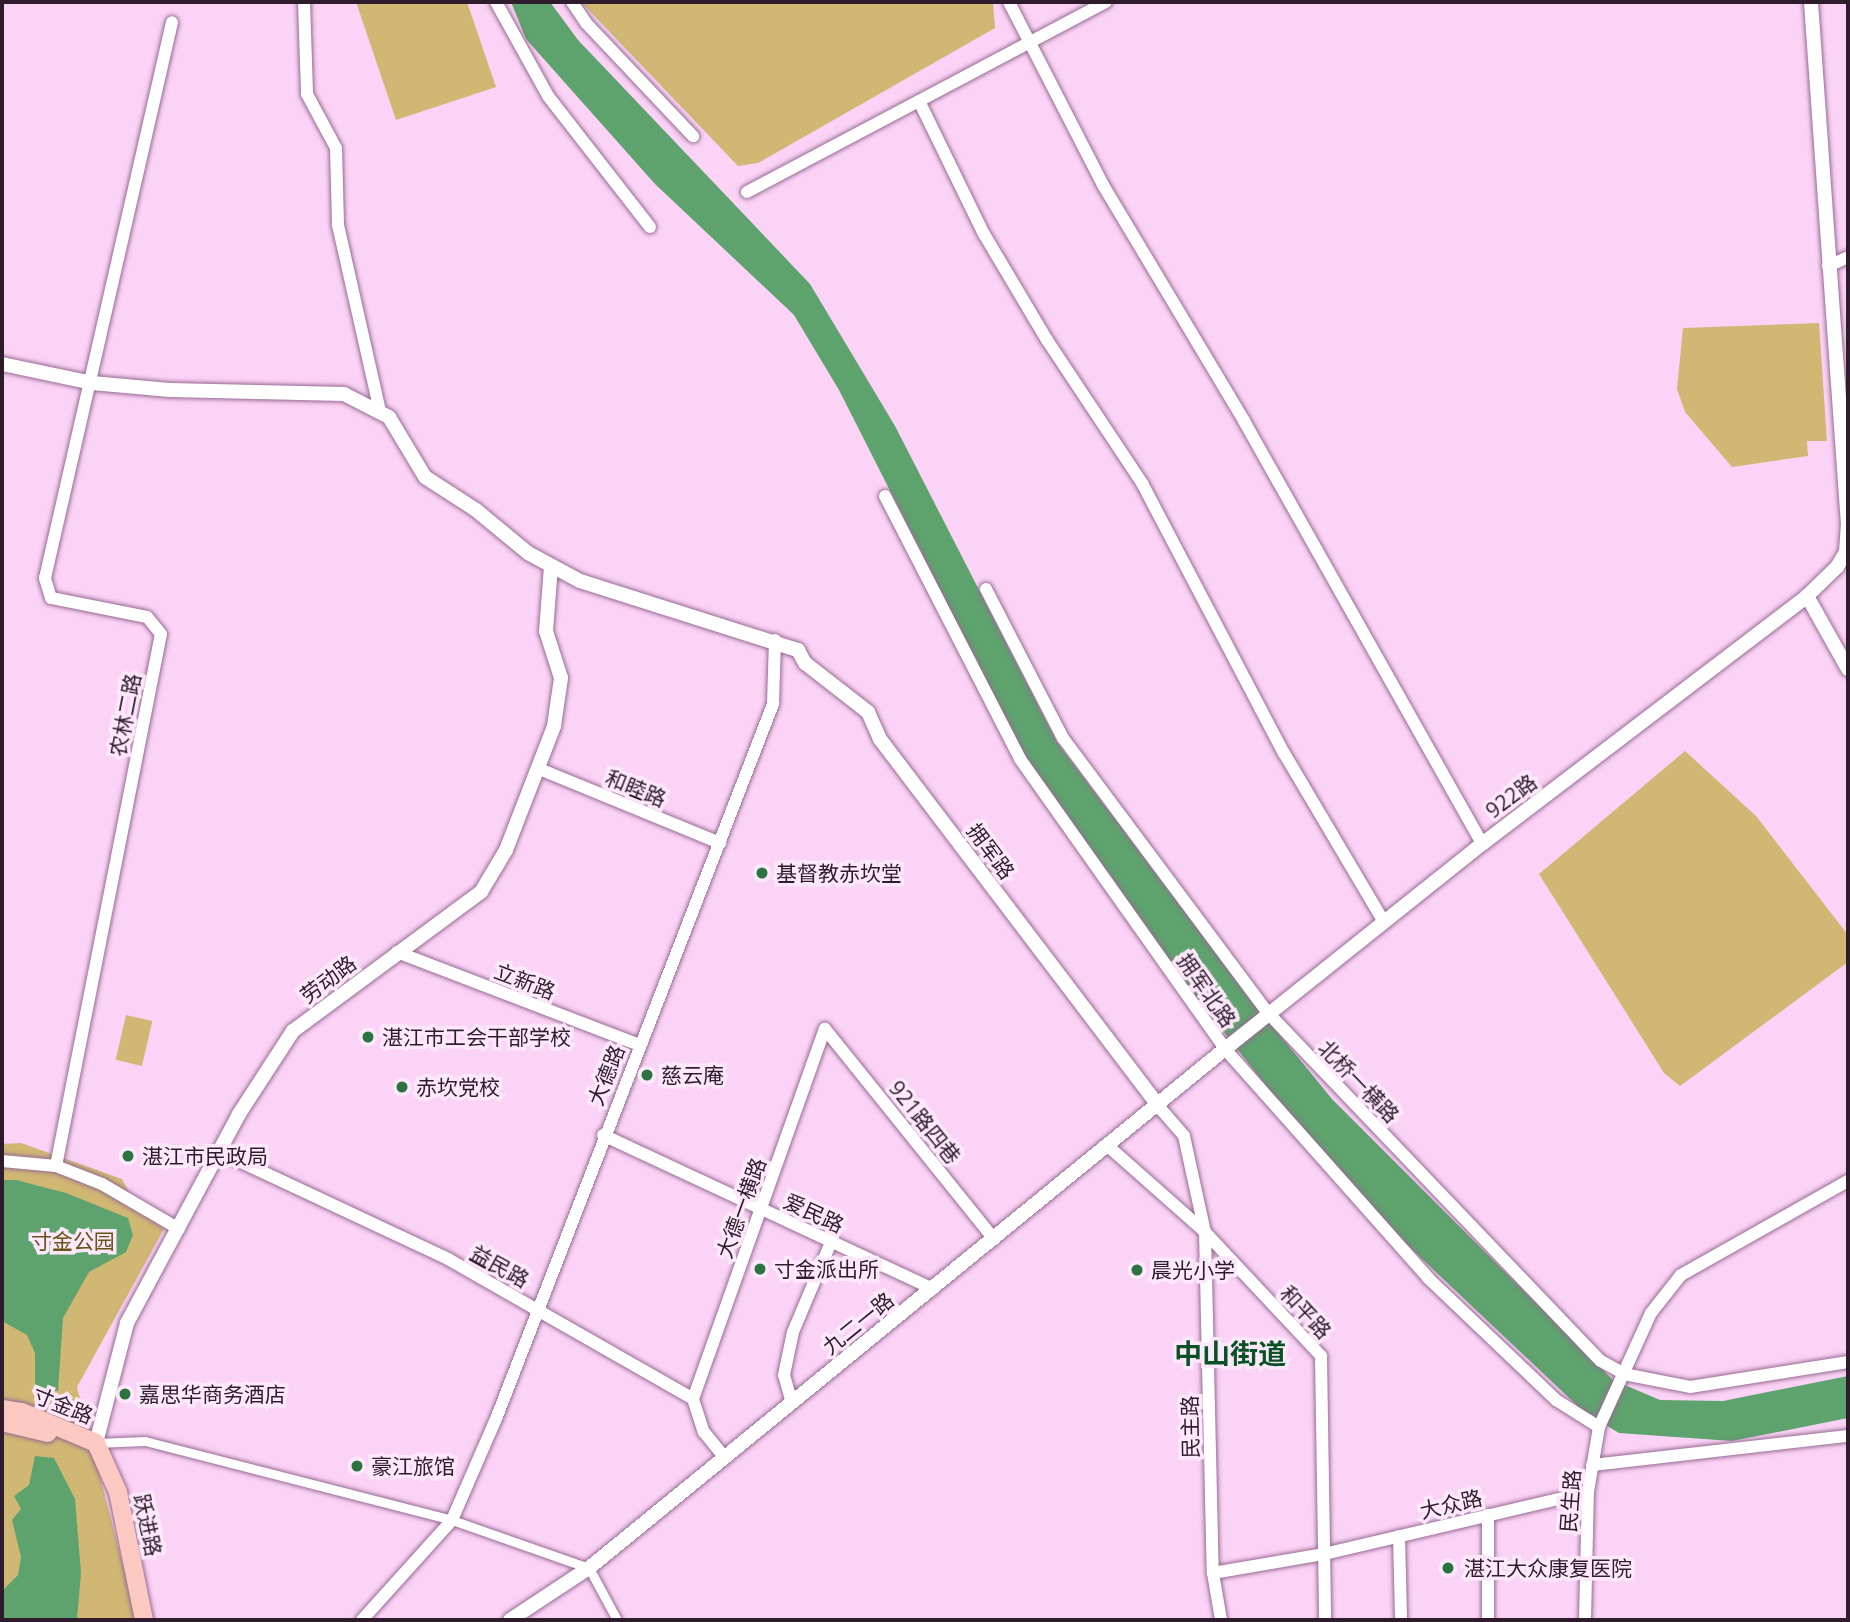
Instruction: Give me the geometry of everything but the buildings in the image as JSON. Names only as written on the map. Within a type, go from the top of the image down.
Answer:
[{"type":"main road","name":"寸金路","points":[[2,1409],[22,1412],[96,1443]]},
{"type":"main road","name":"寸金路","points":[[2,1422],[96,1443]]},
{"type":"main road","name":"跃进路","points":[[96,1443],[118,1492],[144,1620]]},
{"type":"street","points":[[304,2],[307,94],[336,148],[338,225],[380,411]]},
{"type":"street","points":[[496,2],[548,96],[650,227]]},
{"type":"street","points":[[572,2],[586,23],[693,136]]},
{"type":"street","points":[[1009,2],[1103,184],[1244,421],[1482,844]]},
{"type":"street","points":[[747,192],[1106,2]]},
{"type":"street","name":"922路","points":[[1225,1049],[1482,844],[1807,596],[1824,580],[1846,552],[1843,386],[1828,266],[1811,2]]},
{"type":"street","points":[[92,383],[172,22]]},
{"type":"street","points":[[919,101],[984,234],[1047,340],[1142,482],[1284,753],[1384,922]]},
{"type":"street","points":[[1828,266],[1848,257]]},
{"type":"street","points":[[2,365],[92,383],[170,390],[344,394],[380,411]]},
{"type":"street","name":"农林二路","points":[[56,1166],[161,634],[147,617],[51,598],[45,578],[92,383]]},
{"type":"street","name":"拥军路","points":[[380,411],[389,417],[425,477],[551,566],[580,581],[637,601],[775,640],[798,650],[805,663],[868,712],[880,739],[1158,1107]]},
{"type":"street","name":"拥军北路","points":[[885,496],[1020,759],[1225,1049],[1429,1278],[1556,1400],[1599,1427]]},
{"type":"street","name":"劳动路","points":[[96,1443],[127,1323],[220,1152],[293,1031],[481,892],[506,850],[554,726],[561,678],[546,631],[551,566]]},
{"type":"street","name":"北桥一横路","points":[[986,589],[1063,738],[1269,1014],[1581,1343],[1624,1374],[1690,1387],[1848,1362]]},
{"type":"street","points":[[1807,596],[1848,669]]},
{"type":"street","name":"大德路","points":[[362,1620],[452,1520],[538,1310],[603,1135],[773,704],[775,640]]},
{"type":"street","name":"和睦路","points":[[537,768],[720,843]]},
{"type":"street","name":"立新路","points":[[397,952],[639,1045]]},
{"type":"street","name":"大德一横路","points":[[693,1399],[825,1029]]},
{"type":"street","name":"921路四巷","points":[[825,1029],[995,1240]]},
{"type":"street","name":"九二一路","points":[[510,1620],[589,1568],[1109,1147],[1225,1049]]},
{"type":"street","points":[[1158,1107],[1184,1136],[1205,1232]]},
{"type":"street","name":"爱民路","points":[[603,1135],[933,1289]]},
{"type":"street","name":"和平路","points":[[1109,1147],[1205,1232],[1321,1356],[1325,1620]]},
{"type":"street","name":"益民路","points":[[220,1152],[448,1259],[693,1399]]},
{"type":"street","points":[[2,1161],[56,1166],[102,1184],[179,1229]]},
{"type":"street","name":"民生路","points":[[1585,1620],[1588,1492],[1599,1427],[1651,1313],[1681,1275],[1848,1181]]},
{"type":"street","name":"民主路","points":[[1205,1232],[1213,1573],[1222,1620]]},
{"type":"street","points":[[792,1403],[784,1375],[793,1332],[831,1242]]},
{"type":"street","points":[[693,1399],[704,1432],[725,1458]]},
{"type":"street","points":[[1592,1465],[1848,1436]]},
{"type":"street","points":[[96,1443],[145,1441],[452,1520],[589,1568],[617,1620]]},
{"type":"street","name":"大众路","points":[[1213,1573],[1324,1554],[1588,1492]]},
{"type":"street","points":[[1488,1515],[1488,1620]]},
{"type":"street","points":[[1398,1536],[1401,1620]]},
{"type":"green space","points":[[356,2],[467,2],[496,87],[396,120]]},
{"type":"green space","points":[[581,2],[993,2],[995,28],[758,163],[738,166]]},
{"type":"green space","points":[[1819,323],[1827,441],[1807,441],[1808,456],[1732,467],[1685,412],[1677,389],[1683,328]]},
{"type":"green space","points":[[1685,751],[1756,816],[1848,935],[1848,962],[1680,1086],[1664,1073],[1539,874]]},
{"type":"green space","points":[[126,1015],[152,1021],[142,1066],[116,1060]]},
{"type":"green space","name":"寸金公园","points":[[21,1143],[122,1179],[136,1205],[164,1229],[77,1387],[137,1620],[2,1620],[2,1144]]},
{"type":"shaded area","points":[[511,2],[550,2],[578,40],[810,284],[895,426],[1057,742],[1248,996],[1332,1099],[1613,1380],[1660,1400],[1723,1401],[1848,1376],[1848,1418],[1732,1441],[1619,1433],[1584,1412],[1403,1241],[1290,1116],[1168,961],[1029,765],[839,390],[794,315],[655,184],[526,39]]},
{"type":"shaded area","points":[[2,1180],[16,1180],[66,1193],[128,1218],[133,1235],[126,1252],[89,1272],[63,1318],[58,1391],[35,1387],[35,1353],[27,1335],[2,1321]]},
{"type":"shaded area","points":[[35,1456],[54,1458],[75,1499],[81,1573],[77,1620],[2,1620],[2,1591],[18,1575],[21,1557],[12,1520],[21,1509],[14,1496],[29,1485]]},
{"type":"place","name":"基督教赤坎堂","points":[[762,873]]},
{"type":"place","name":"湛江市工会干部学校","points":[[368,1037]]},
{"type":"place","name":"慈云庵","points":[[647,1075]]},
{"type":"place","name":"赤坎党校","points":[[402,1087]]},
{"type":"place","name":"湛江市民政局","points":[[128,1156]]},
{"type":"place","name":"寸金派出所","points":[[760,1269]]},
{"type":"place","name":"晨光小学","points":[[1137,1270]]},
{"type":"place","name":"嘉思华商务酒店","points":[[125,1394]]},
{"type":"place","name":"豪江旅馆","points":[[357,1466]]},
{"type":"place","name":"湛江大众康复医院","points":[[1448,1568]]},
{"type":"district","name":"中山街道","points":[[1230,1353]]}]
